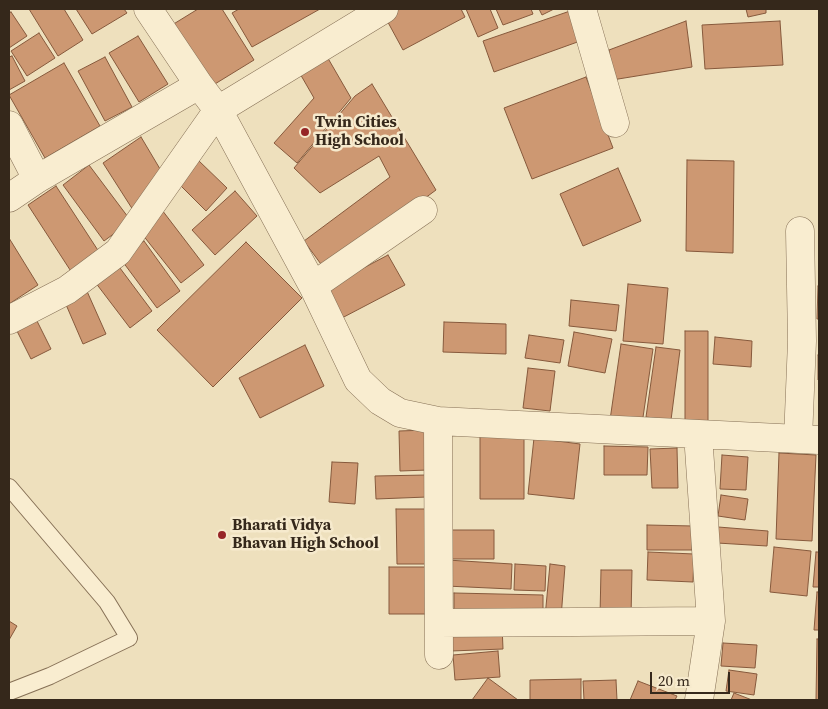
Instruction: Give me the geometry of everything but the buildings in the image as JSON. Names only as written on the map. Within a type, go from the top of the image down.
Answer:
[{"type":"street","points":[[148,9],[218,110],[313,286],[358,380],[380,401],[400,412],[438,422],[808,439],[810,341],[800,231]]},
{"type":"street","points":[[9,320],[67,290],[118,252],[218,110],[384,9]]},
{"type":"street","points":[[582,9],[615,123]]},
{"type":"street","points":[[9,198],[38,179],[199,85]]},
{"type":"street","points":[[9,125],[38,179]]},
{"type":"street","points":[[313,286],[423,210]]},
{"type":"street","points":[[438,422],[439,655]]},
{"type":"street","points":[[698,434],[711,621],[699,700]]},
{"type":"street","points":[[439,623],[711,621]]},
{"type":"lane","points":[[9,487],[107,602],[128,638],[50,676],[9,692]]},
{"type":"place","name":"Twin Cities High School","points":[[305,132]]},
{"type":"place","name":"Bharati Vidya Bhavan High School","points":[[222,535]]}]
